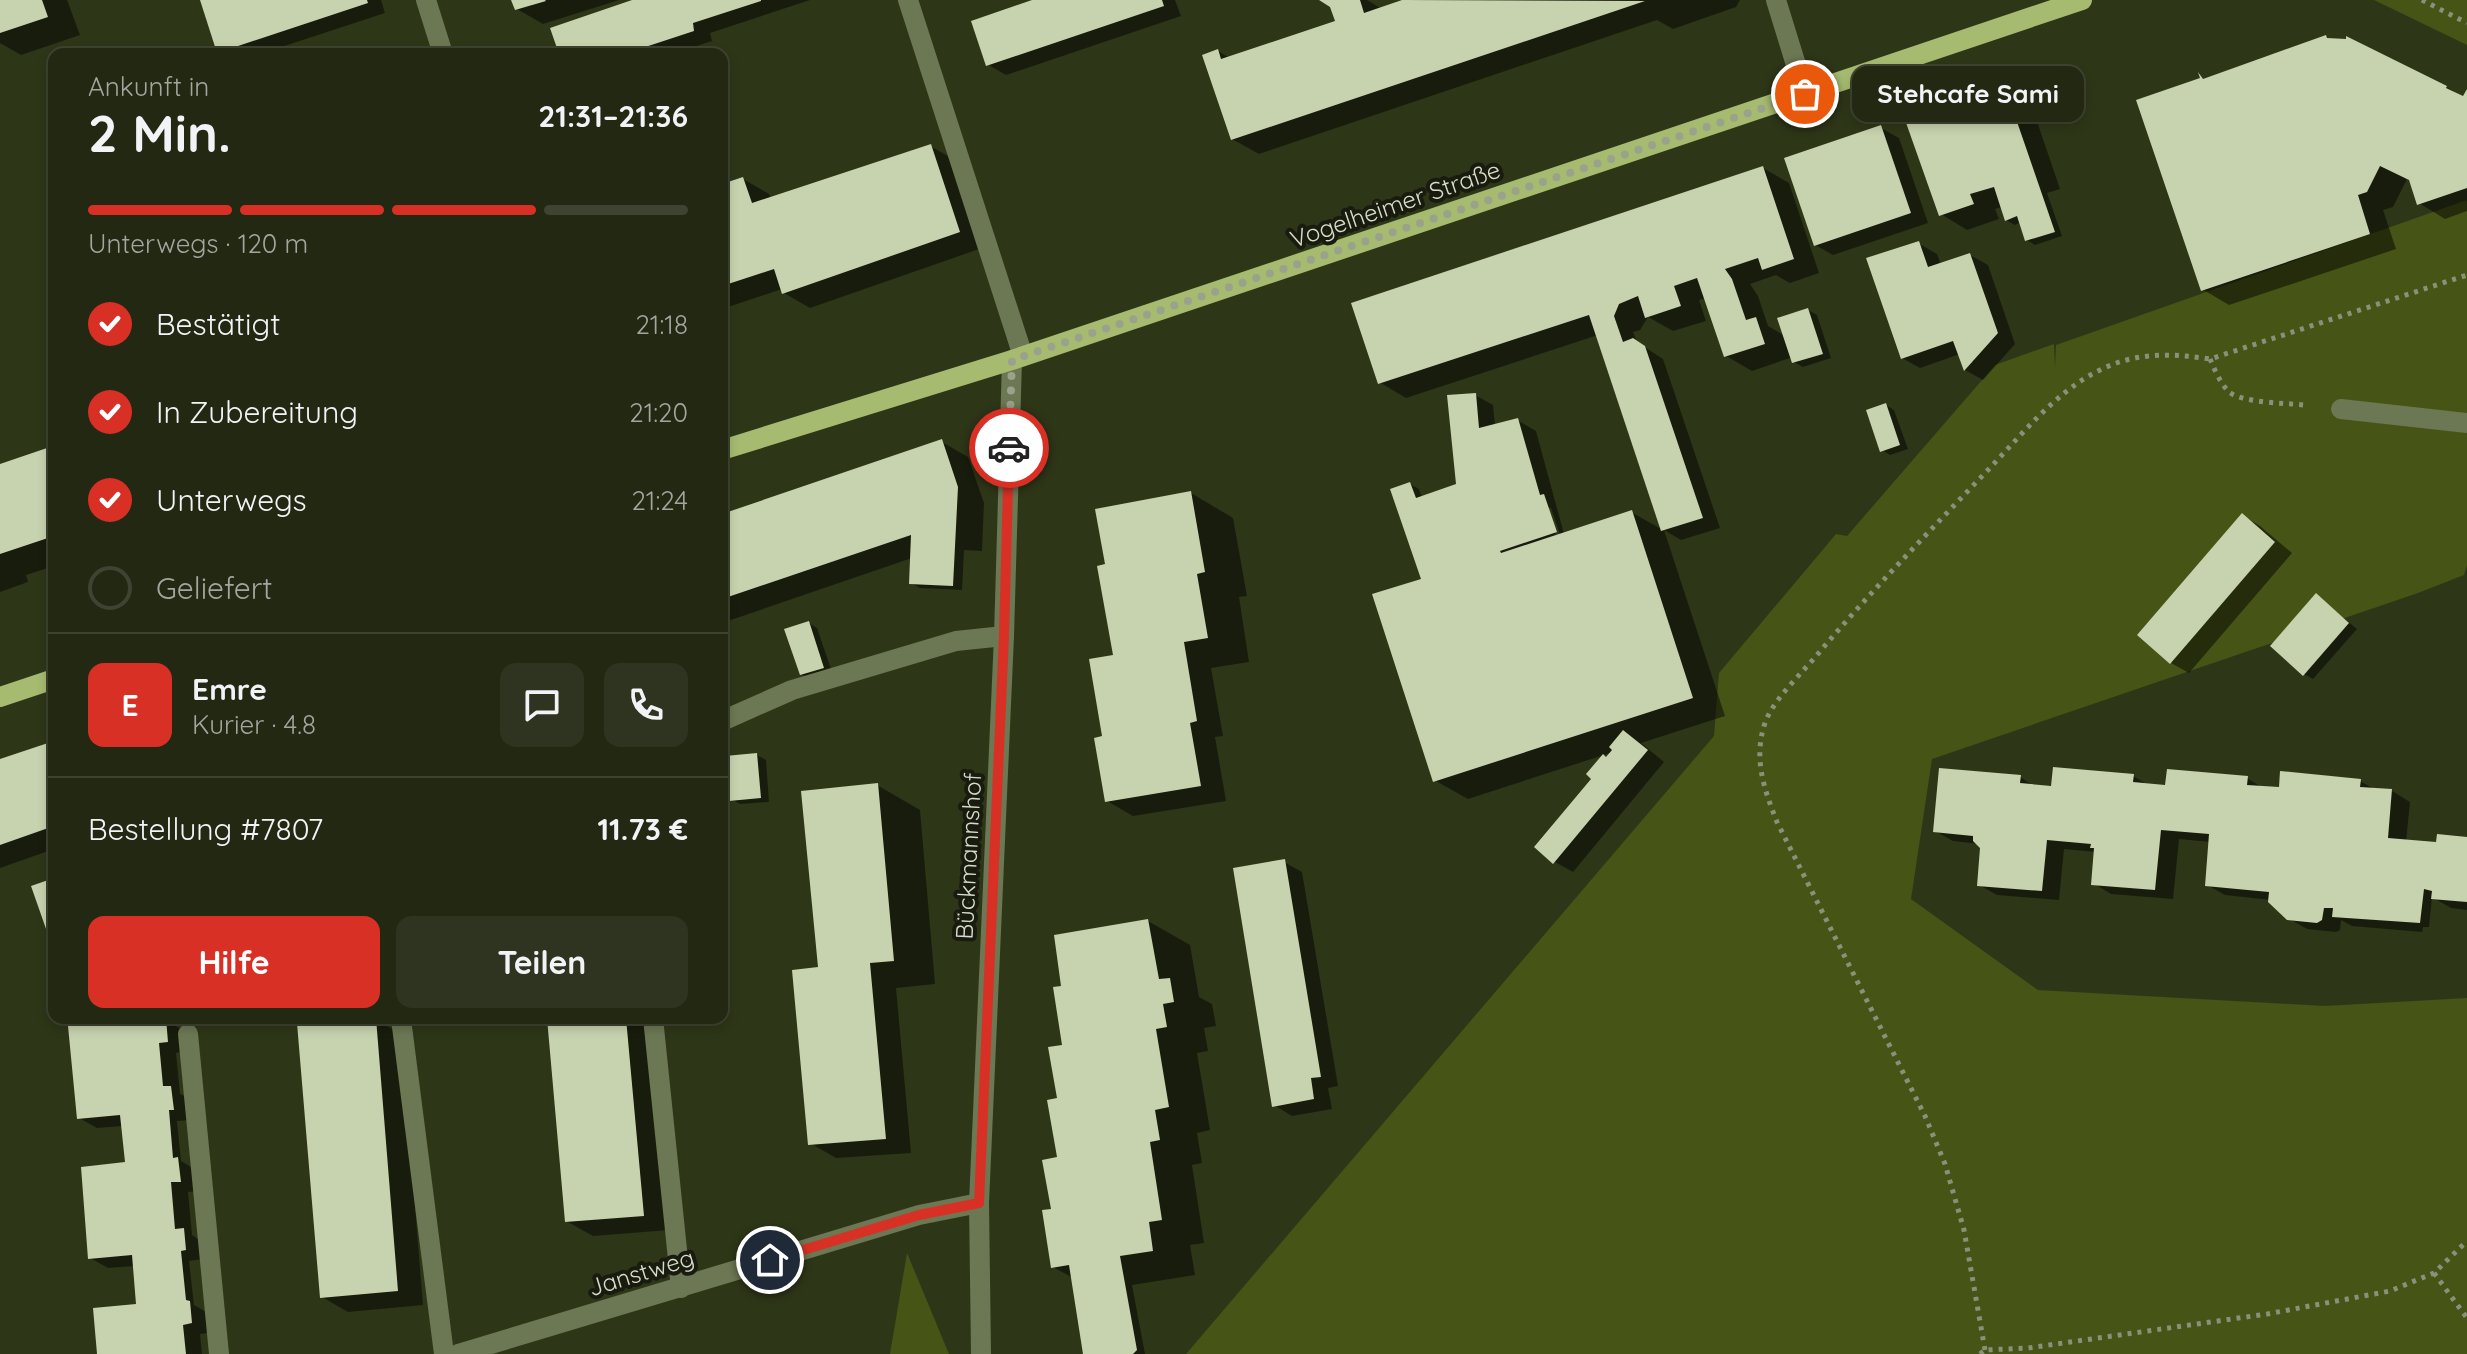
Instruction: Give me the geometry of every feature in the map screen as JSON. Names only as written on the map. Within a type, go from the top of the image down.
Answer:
[{"type":"main road","name":"Vogelheimer Straße","points":[[728,448],[1018,358],[2082,0]]},
{"type":"main road","points":[[0,697],[48,681]]},
{"type":"street","points":[[426,0],[441,48]]},
{"type":"street","name":"Bückmannshof","points":[[908,0],[1018,358],[979,1203],[981,1354]]},
{"type":"street","points":[[1776,0],[1805,94]]},
{"type":"street","points":[[2341,409],[2467,423]]},
{"type":"street","points":[[728,718],[792,690],[821,681],[956,641],[1004,636]]},
{"type":"street","points":[[402,1024],[444,1354]]},
{"type":"street","points":[[654,1024],[681,1288]]},
{"type":"street","points":[[188,1034],[219,1354]]},
{"type":"street","name":"Janstweg","points":[[458,1354],[919,1215],[979,1203]]},
{"type":"path","points":[[2422,0],[2467,23]]},
{"type":"path","points":[[2467,275],[2210,359],[2177,354],[2138,355],[2097,371],[2033,424],[1858,606],[1788,689],[1766,721],[1758,753],[1763,786],[1777,822],[1925,1116],[1945,1164],[1964,1230],[1983,1352],[2267,1314],[2390,1291],[2434,1273],[2467,1241]]},
{"type":"path","points":[[2210,359],[2222,384],[2232,394],[2245,399],[2341,409]]},
{"type":"path","points":[[2434,1273],[2467,1318]]},
{"type":"green space","points":[[2374,0],[2467,0],[2467,45]]},
{"type":"green space","points":[[2467,200],[2467,565],[2464,575],[1932,759],[1911,899],[2038,990],[2325,1006],[2467,998],[2467,1354],[1186,1354],[1714,736],[1719,673],[1836,534],[1847,536],[1995,365],[2054,344],[2055,368],[2056,345]]},
{"type":"green space","points":[[907,1253],[949,1354],[890,1354]]},
{"type":"building","points":[[0,0],[42,0],[48,17],[0,33]]},
{"type":"building","points":[[200,0],[367,0],[368,3],[232,48],[215,48]]},
{"type":"building","points":[[511,0],[545,0],[546,1],[515,10]]},
{"type":"building","points":[[632,0],[761,0],[693,23],[694,31],[642,48],[557,48],[550,28]]},
{"type":"building","points":[[1032,0],[1162,0],[1164,6],[986,66],[971,21]]},
{"type":"building","points":[[1319,0],[1360,0],[1364,13],[1402,0],[1645,1],[1231,140],[1202,55],[1218,49],[1221,59],[1335,21],[1330,7]]},
{"type":"building","points":[[2326,35],[2327,38],[2346,39],[2346,36],[2463,96],[2467,89],[2467,188],[2417,205],[2409,180],[2380,166],[2367,192],[2358,195],[2370,234],[2201,291],[2136,100],[2200,78],[2198,72],[2203,79]]},
{"type":"building","points":[[2004,84],[2055,232],[2025,241],[2017,216],[2005,221],[1994,187],[1970,194],[1974,204],[1939,216],[1904,117]]},
{"type":"building","points":[[1881,125],[1911,213],[1814,246],[1784,158]]},
{"type":"building","points":[[931,144],[960,232],[782,294],[774,269],[728,284],[728,182],[743,177],[752,203]]},
{"type":"building","points":[[1763,166],[1794,259],[1762,270],[1758,258],[1725,269],[1732,279],[1746,320],[1756,317],[1765,344],[1724,357],[1697,278],[1674,286],[1681,306],[1645,318],[1638,296],[1619,304],[1614,316],[1623,342],[1633,338],[1645,346],[1703,518],[1661,531],[1589,315],[1378,384],[1351,303]]},
{"type":"building","points":[[1919,241],[1928,267],[1970,253],[1998,333],[1964,371],[1953,341],[1901,359],[1866,258]]},
{"type":"building","points":[[1808,308],[1823,354],[1792,363],[1777,318]]},
{"type":"building","points":[[1476,393],[1479,428],[1518,418],[1540,495],[1544,494],[1557,532],[1501,553],[1632,510],[1693,698],[1433,782],[1372,594],[1421,579],[1390,489],[1410,482],[1416,498],[1456,484],[1447,395]]},
{"type":"building","points":[[1886,403],[1900,445],[1880,452],[1866,410]]},
{"type":"building","points":[[942,439],[958,487],[953,586],[909,584],[911,535],[728,597],[728,512]]},
{"type":"building","points":[[48,450],[48,538],[0,554],[0,464]]},
{"type":"building","points":[[1191,491],[1205,572],[1197,574],[1208,638],[1184,642],[1197,721],[1190,723],[1201,786],[1105,802],[1094,738],[1102,736],[1089,659],[1113,655],[1097,566],[1105,564],[1095,509]]},
{"type":"building","points":[[2242,513],[2275,542],[2170,664],[2137,635]]},
{"type":"building","points":[[2316,593],[2349,623],[2303,676],[2270,646]]},
{"type":"building","points":[[809,621],[824,668],[800,675],[784,629]]},
{"type":"building","points":[[1623,730],[1648,750],[1553,864],[1534,847],[1591,779],[1586,774],[1603,754],[1606,757],[1612,750],[1609,747]]},
{"type":"building","points":[[48,743],[48,828],[0,845],[0,759]]},
{"type":"building","points":[[757,753],[761,798],[729,801],[728,756]]},
{"type":"building","points":[[2053,767],[2134,774],[2133,782],[2165,785],[2167,769],[2248,776],[2247,785],[2279,787],[2280,771],[2361,779],[2360,787],[2392,789],[2388,838],[2436,842],[2437,834],[2467,837],[2467,902],[2431,899],[2432,891],[2424,889],[2420,923],[2332,917],[2333,908],[2324,908],[2322,920],[2317,923],[2287,920],[2268,902],[2269,892],[2205,886],[2209,834],[2161,830],[2155,890],[2091,885],[2094,848],[2090,848],[2091,844],[2047,840],[2042,891],[1977,886],[1980,848],[1973,841],[1973,836],[1933,832],[1939,768],[2021,775],[2020,783],[2051,786]]},
{"type":"building","points":[[878,783],[894,961],[870,963],[886,1139],[808,1145],[792,970],[818,967],[801,791]]},
{"type":"building","points":[[1285,859],[1321,1077],[1311,1078],[1314,1099],[1272,1107],[1233,868]]},
{"type":"building","points":[[48,880],[48,935],[31,886]]},
{"type":"building","points":[[1148,919],[1159,979],[1170,978],[1174,1002],[1163,1004],[1167,1027],[1156,1029],[1169,1107],[1155,1110],[1160,1140],[1150,1142],[1162,1220],[1149,1222],[1153,1251],[1120,1256],[1137,1350],[1133,1354],[1083,1354],[1069,1265],[1051,1268],[1042,1210],[1051,1209],[1042,1160],[1057,1157],[1047,1100],[1057,1098],[1048,1047],[1062,1045],[1053,987],[1061,986],[1054,935]]},
{"type":"building","points":[[166,1024],[168,1042],[159,1043],[163,1086],[171,1086],[174,1110],[169,1110],[173,1158],[178,1157],[181,1182],[171,1182],[175,1229],[184,1228],[186,1250],[181,1251],[186,1300],[190,1301],[192,1323],[183,1325],[186,1354],[97,1354],[93,1308],[136,1304],[132,1255],[88,1259],[81,1167],[125,1162],[120,1115],[77,1119],[68,1026]]},
{"type":"building","points":[[297,1024],[376,1024],[398,1291],[320,1298]]},
{"type":"building","points":[[548,1024],[627,1024],[644,1216],[565,1222]]},
{"type":"way so far","points":[[1009,448],[1012,360],[1805,94]]},
{"type":"place","name":"Stehcafe Sami","points":[[1805,94]]},
{"type":"route","points":[[770,1260],[919,1215],[979,1203],[1004,636],[1009,448]]}]
